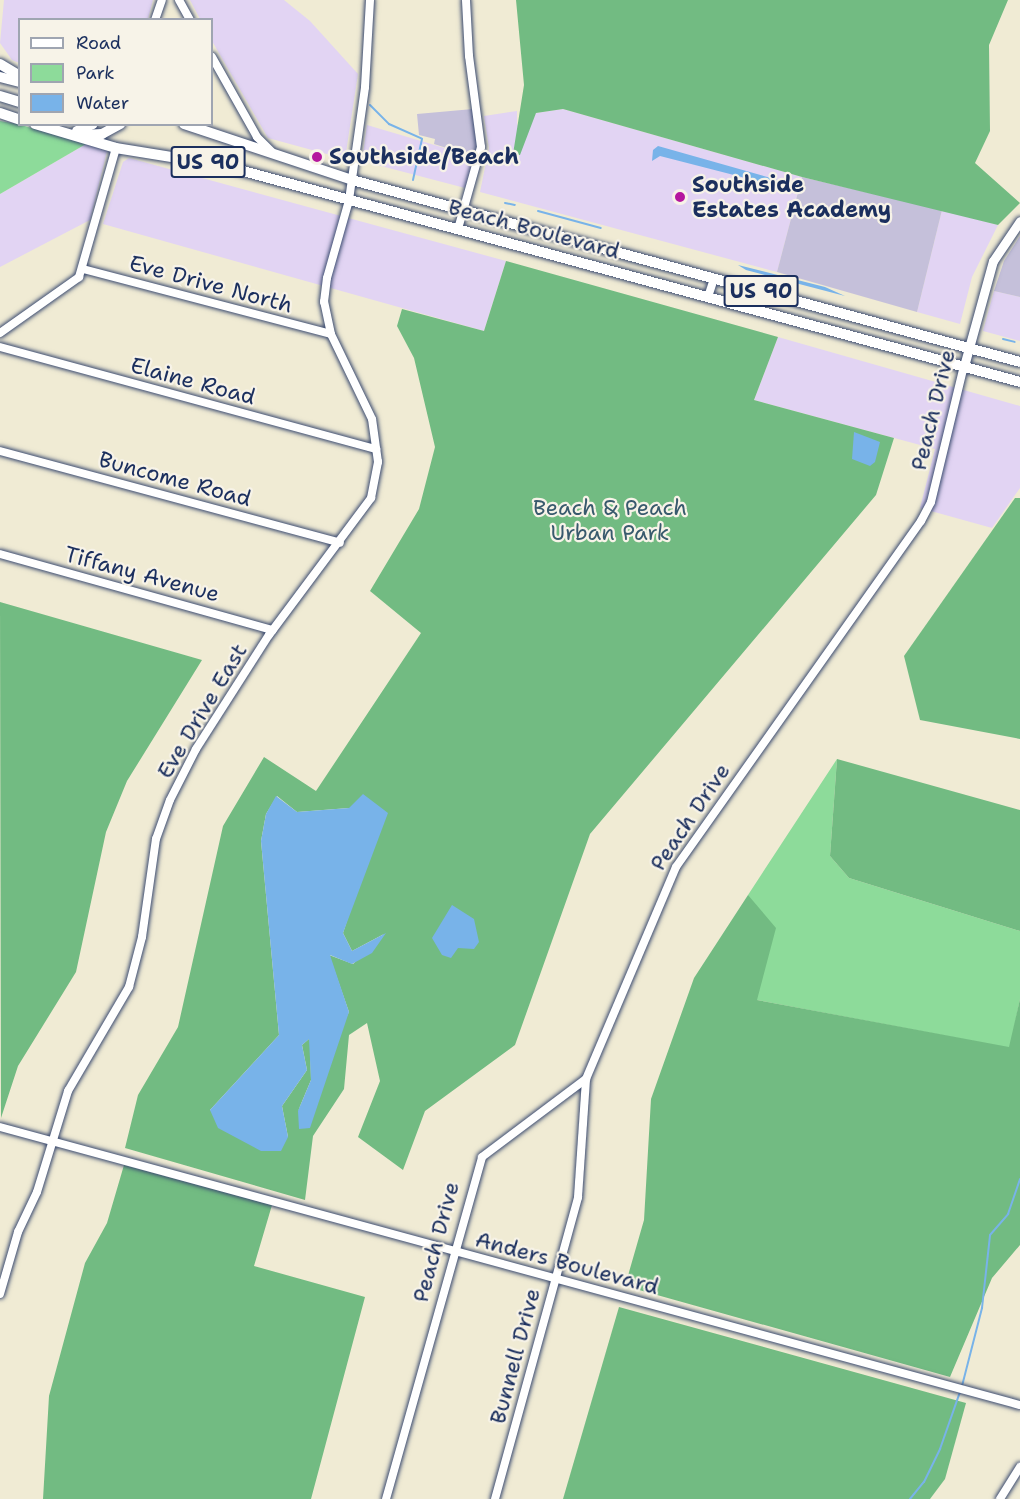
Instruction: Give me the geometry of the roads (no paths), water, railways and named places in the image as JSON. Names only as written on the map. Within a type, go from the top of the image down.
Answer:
[{"type":"highway","points":[[0,64],[18,75]]},
{"type":"highway","points":[[0,77],[18,82]]},
{"type":"highway","points":[[0,96],[18,101]]},
{"type":"highway","points":[[0,116],[18,120]]},
{"type":"highway","name":"Beach Boulevard","points":[[41,126],[116,148],[221,165],[1020,382]]},
{"type":"highway","points":[[69,135],[87,130],[91,126]]},
{"type":"highway","points":[[69,135],[102,134],[116,126]]},
{"type":"highway","name":"US 90","points":[[190,126],[277,157],[352,180],[1020,362]]},
{"type":"main road","name":"Peach Drive","points":[[964,366],[993,261],[1020,221]]},
{"type":"street","points":[[156,18],[162,0]]},
{"type":"street","points":[[179,0],[189,18]]},
{"type":"street","name":"Eve Drive East","points":[[0,1294],[75,1074],[129,987],[142,937],[156,839],[170,800],[196,749],[273,630],[340,543],[371,498],[377,476],[376,449],[368,409],[331,334],[325,289],[350,200],[365,87],[370,0]]},
{"type":"street","points":[[458,229],[481,147],[469,56],[466,0]]},
{"type":"street","points":[[213,59],[257,137],[277,157]]},
{"type":"street","points":[[0,333],[74,284],[83,269],[116,148]]},
{"type":"street","name":"Eve Drive North","points":[[83,269],[331,334]]},
{"type":"street","points":[[708,297],[714,278]]},
{"type":"street","name":"Elaine Road","points":[[0,347],[376,449]]},
{"type":"street","name":"Peach Drive","points":[[386,1499],[453,1251],[482,1157],[586,1079],[676,867],[921,522],[931,502],[964,366]]},
{"type":"street","name":"Buncome Road","points":[[0,451],[340,543]]},
{"type":"street","name":"Tiffany Avenue","points":[[0,554],[273,630]]},
{"type":"street","name":"Bunnell Drive","points":[[495,1499],[581,1180],[586,1079]]},
{"type":"street","name":"Anders Boulevard","points":[[0,1127],[1020,1405]]},
{"type":"street","points":[[1000,1499],[1020,1467]]},
{"type":"water","points":[[658,146],[778,180],[781,187],[660,156],[652,161],[653,150]]},
{"type":"water","points":[[738,265],[825,287],[845,296],[746,270]]},
{"type":"water","points":[[854,432],[880,442],[875,462],[870,466],[852,459]]},
{"type":"water","points":[[363,794],[388,813],[343,933],[352,951],[386,933],[372,953],[352,964],[330,955],[349,1012],[310,1128],[299,1129],[298,1111],[311,1080],[309,1039],[302,1045],[307,1070],[282,1106],[288,1137],[281,1151],[261,1151],[218,1128],[210,1110],[279,1035],[261,841],[266,814],[276,796],[297,812],[349,808]]},
{"type":"water","points":[[452,905],[474,919],[479,942],[474,949],[458,948],[451,958],[442,955],[432,938]]},
{"type":"waterway","points":[[370,105],[389,124],[422,139],[413,180]]},
{"type":"waterway","points":[[505,203],[515,205]]},
{"type":"waterway","points":[[538,211],[601,228]]},
{"type":"waterway","points":[[1003,339],[1015,342]]},
{"type":"waterway","points":[[962,1386],[982,1308],[990,1235],[1008,1214],[1020,1179]]},
{"type":"waterway","points":[[910,1499],[924,1482],[940,1449],[960,1392]]},
{"type":"place","name":"Southside/Beach","points":[[317,157]]},
{"type":"place","name":"Southside Estates Academy","points":[[680,197]]},
{"type":"park label","name":"Beach & Peach Urban Park","points":[[610,520]]}]
